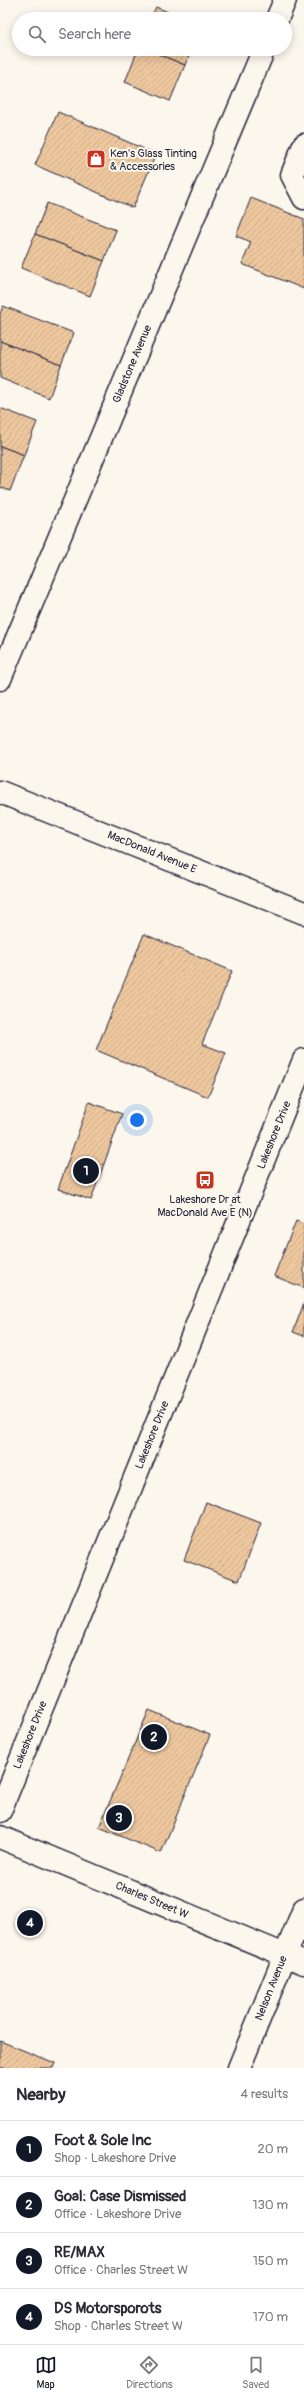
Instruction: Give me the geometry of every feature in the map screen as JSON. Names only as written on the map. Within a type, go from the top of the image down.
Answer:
[{"type":"street","points":[[280,12],[285,0]]},
{"type":"street","name":"Gladstone Avenue","points":[[0,679],[261,56]]},
{"type":"street","points":[[304,145],[292,175],[304,198]]},
{"type":"street","name":"MacDonald Avenue E","points":[[0,792],[304,913]]},
{"type":"street","name":"Lakeshore Drive","points":[[0,1811],[304,1060]]},
{"type":"street","name":"Charles Street W","points":[[0,1837],[294,1959]]},
{"type":"street","name":"Nelson Avenue","points":[[239,2068],[294,1959],[304,1909]]},
{"type":"building","points":[[156,7],[168,12],[154,12]]},
{"type":"building","points":[[135,56],[163,56],[185,65],[170,101],[125,82]]},
{"type":"building","points":[[163,56],[189,56],[185,65]]},
{"type":"building","name":"Ken's Glass Tinting & Accessories","points":[[58,112],[156,154],[133,208],[35,165]]},
{"type":"building","points":[[251,198],[304,219],[304,289],[242,264],[251,242],[236,236]]},
{"type":"building","points":[[47,203],[116,230],[104,261],[35,234]]},
{"type":"building","points":[[35,234],[104,261],[90,296],[21,268]]},
{"type":"building","points":[[3,306],[74,333],[61,365],[0,341],[0,314]]},
{"type":"building","points":[[0,341],[61,365],[49,398],[0,378]]},
{"type":"building","points":[[0,408],[37,422],[24,455],[0,446]]},
{"type":"building","points":[[0,446],[24,455],[10,491],[0,487]]},
{"type":"building","points":[[144,934],[232,971],[202,1044],[226,1053],[208,1097],[96,1050]]},
{"type":"building","points":[[89,1102],[122,1114],[91,1200],[58,1189]]},
{"type":"building","points":[[296,1221],[304,1224],[304,1288],[274,1276]]},
{"type":"building","points":[[304,1303],[304,1336],[293,1332]]},
{"type":"building","points":[[206,1502],[261,1523],[239,1581],[184,1560]]},
{"type":"building","points":[[149,1710],[210,1735],[161,1853],[99,1827]]},
{"type":"building","points":[[0,2041],[55,2063],[53,2068],[0,2068]]},
{"type":"place","name":"Ken's Glass Tinting & Accessories","points":[[96,159]]},
{"type":"place","name":"Foot & Sole Inc","points":[[86,1171]]},
{"type":"place","name":"Lakeshore Dr at MacDonald Ave E (N)","points":[[205,1180]]},
{"type":"place","name":"Goal: Case Dismissed","points":[[154,1737]]},
{"type":"place","name":"RE/MAX","points":[[119,1818]]},
{"type":"place","name":"DS Motorsporots","points":[[30,1923]]}]
